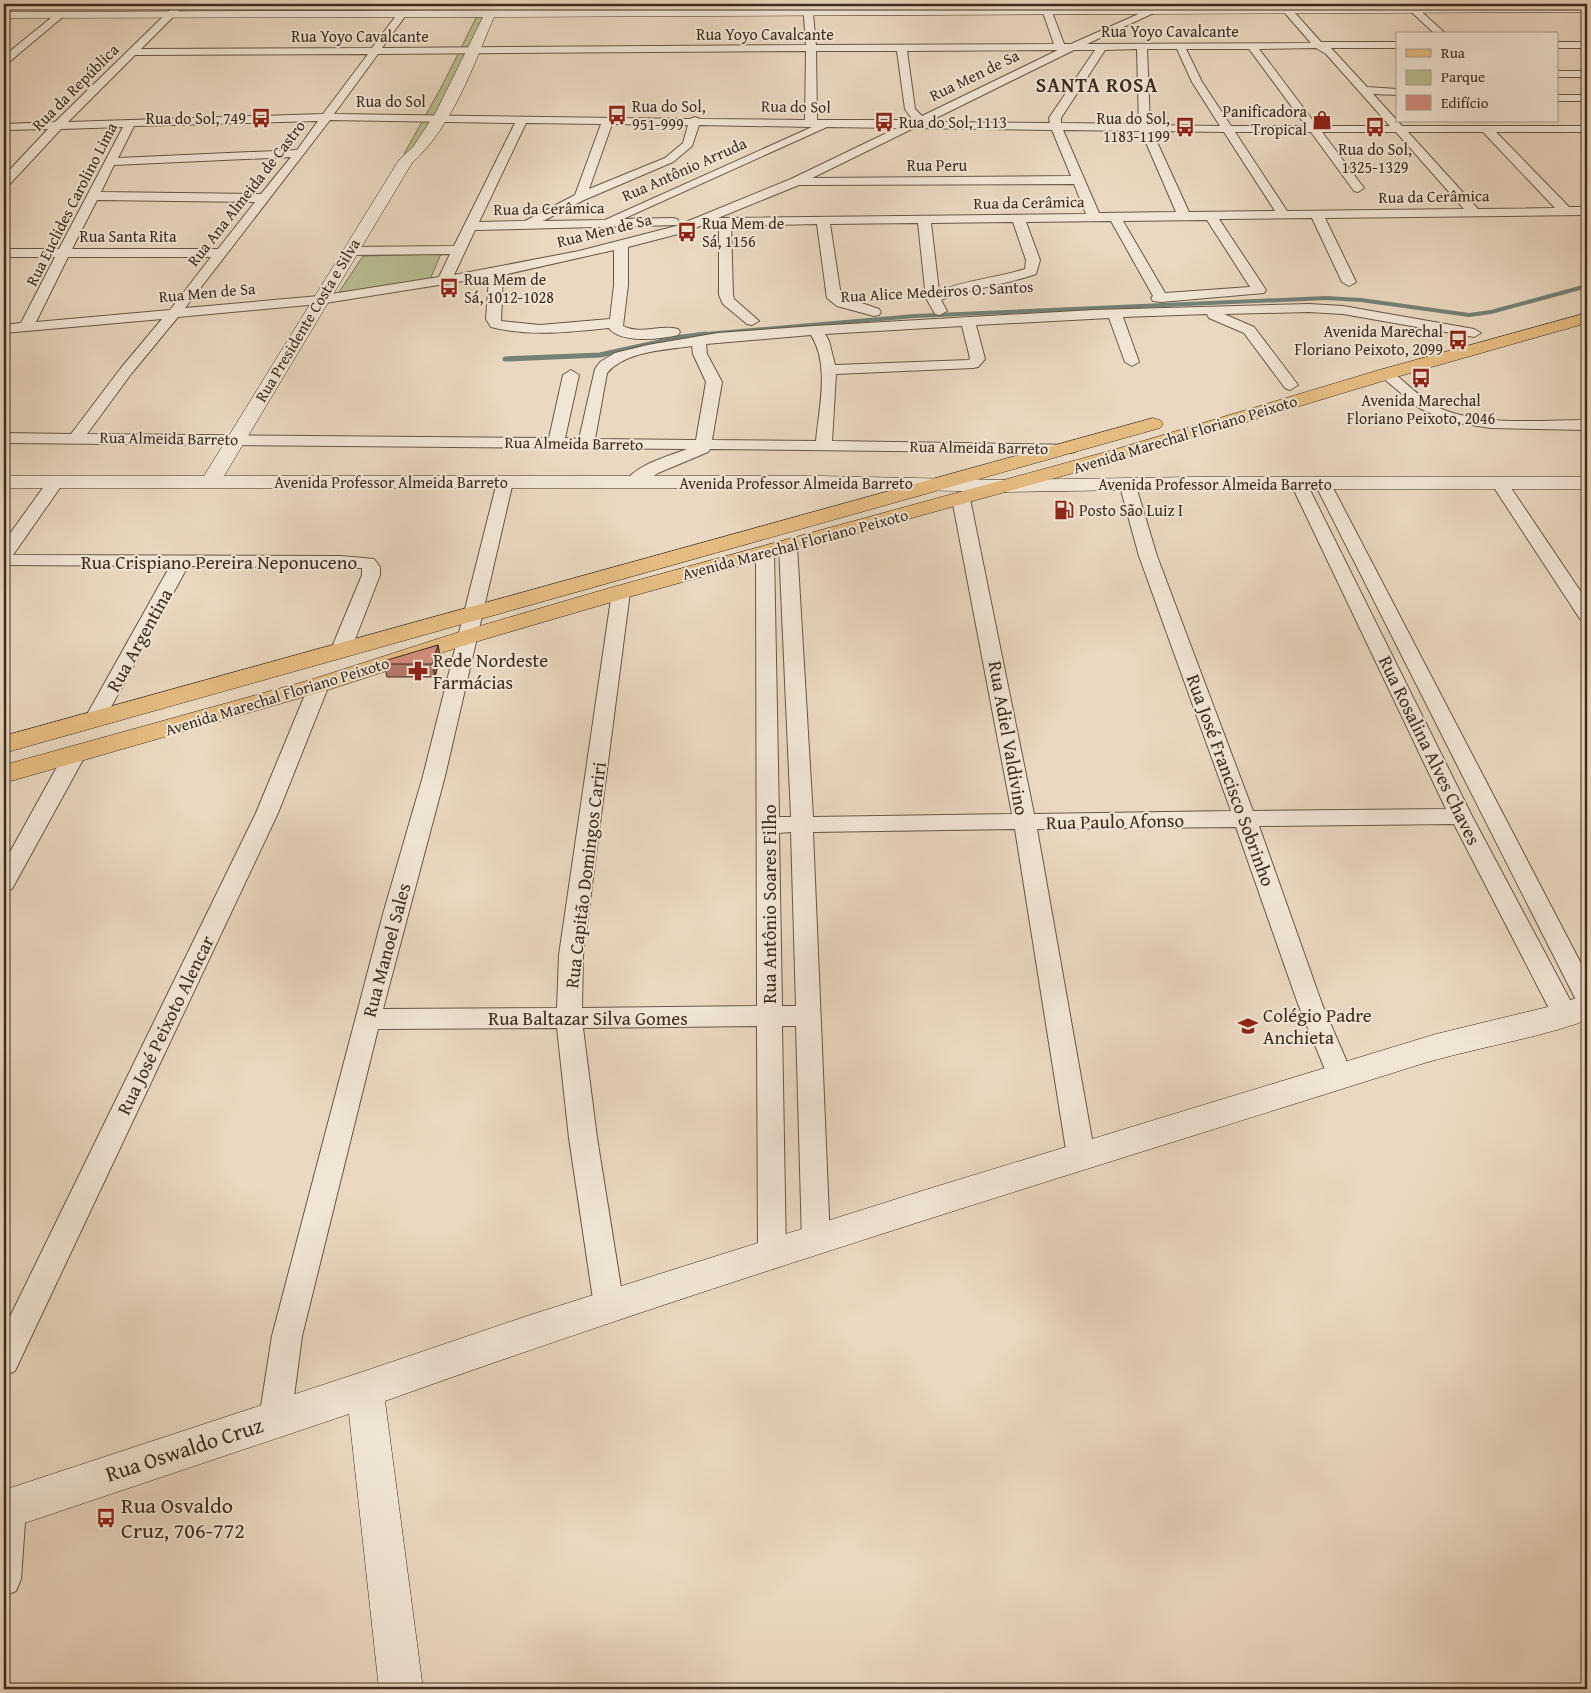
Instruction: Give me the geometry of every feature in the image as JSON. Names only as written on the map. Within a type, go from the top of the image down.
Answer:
[{"type":"main road","name":"Avenida Marechal Floriano Peixoto","points":[[4,745],[936,483],[1071,448],[1474,333],[1587,303]]},
{"type":"main road","name":"Avenida Marechal Floriano Peixoto","points":[[4,774],[74,756],[319,685],[468,637],[620,592],[961,499],[1386,374],[1587,318]]},
{"type":"street","name":"Rua da República","points":[[4,184],[57,126],[181,4]]},
{"type":"street","name":"Rua Men de Sa","points":[[4,329],[320,300],[496,272],[559,259],[681,229],[795,182],[1072,47],[1168,4]]},
{"type":"street","points":[[4,17],[795,14],[808,11],[1048,10],[1147,13],[1506,7],[1587,9]]},
{"type":"street","points":[[1422,9],[1587,13]]},
{"type":"street","points":[[1422,9],[1439,32]]},
{"type":"street","points":[[1422,9],[1451,32]]},
{"type":"street","points":[[1048,10],[1060,47]]},
{"type":"street","points":[[1293,10],[1319,46],[1330,49],[1396,45]]},
{"type":"street","points":[[1293,10],[1402,129],[1474,212]]},
{"type":"street","points":[[808,11],[811,49],[811,123]]},
{"type":"street","name":"Rua Ana Almeida de Castro","points":[[77,437],[126,370],[175,312],[300,153],[400,16]]},
{"type":"street","points":[[455,55],[480,16]]},
{"type":"street","name":"Rua Presidente Costa e Silva","points":[[211,481],[349,251],[406,160],[418,148],[438,118],[464,73],[474,50],[480,16]]},
{"type":"street","points":[[4,61],[58,17]]},
{"type":"street","points":[[1558,45],[1587,45]]},
{"type":"street","points":[[1180,46],[1197,82],[1282,213]]},
{"type":"street","points":[[1252,46],[1358,188]]},
{"type":"street","name":"Rua Yoyo Cavalcante","points":[[132,52],[374,51],[455,55],[474,50],[797,50],[1319,46]]},
{"type":"street","points":[[1094,217],[1056,126],[1058,112],[1102,47]]},
{"type":"street","points":[[1142,47],[1146,128],[1184,216]]},
{"type":"street","points":[[902,49],[910,109],[916,123]]},
{"type":"street","points":[[1558,74],[1587,74]]},
{"type":"street","points":[[1366,90],[1396,92]]},
{"type":"street","points":[[1558,98],[1587,98]]},
{"type":"street","name":"Rua Presidente Costa e Silva","points":[[406,160],[402,154],[431,102]]},
{"type":"street","name":"Rua do Sol","points":[[4,127],[327,117],[608,120],[798,118],[811,123],[1313,130],[1486,129],[1547,125],[1563,129],[1587,129]]},
{"type":"street","points":[[444,280],[523,118]]},
{"type":"street","points":[[580,197],[608,120]]},
{"type":"street","points":[[524,225],[580,197],[648,170],[675,156],[688,144],[695,120]]},
{"type":"street","name":"Rua Euclides Carolino Lima","points":[[26,327],[130,123]]},
{"type":"street","name":"Rua Antônio Arruda","points":[[559,259],[604,223],[829,123]]},
{"type":"street","points":[[1486,129],[1564,210]]},
{"type":"street","points":[[1563,129],[1581,142]]},
{"type":"street","points":[[110,162],[300,153]]},
{"type":"street","name":"Rua Peru","points":[[795,182],[1079,180]]},
{"type":"street","points":[[93,196],[264,198]]},
{"type":"street","name":"Rua da Cerâmica","points":[[472,226],[1282,213],[1587,211]]},
{"type":"street","points":[[1316,213],[1349,282]]},
{"type":"street","points":[[1068,302],[1161,298],[1259,290],[1210,215]]},
{"type":"street","points":[[1114,217],[1161,298]]},
{"type":"street","points":[[940,312],[965,286],[1012,278],[1031,271],[1034,260],[1018,218]]},
{"type":"street","points":[[924,219],[940,312]]},
{"type":"street","points":[[823,221],[834,298],[842,303],[874,312]]},
{"type":"street","points":[[725,222],[726,295],[728,302],[752,321]]},
{"type":"street","points":[[617,326],[621,285],[621,244]]},
{"type":"street","points":[[349,251],[459,250]]},
{"type":"street","name":"Rua Santa Rita","points":[[4,253],[222,253]]},
{"type":"street","name":"Rua Alice Medeiros O. Santos","points":[[496,272],[493,319],[496,324],[518,327],[617,326],[641,334],[752,321],[893,311]]},
{"type":"street","name":"Rua Alice Medeiros O. Santos","points":[[586,443],[600,372],[612,361],[631,354],[699,341],[815,330],[940,312],[957,307]]},
{"type":"street","points":[[1198,312],[1309,308],[1343,310],[1474,333]]},
{"type":"street","name":"Rua Alice Medeiros O. Santos","points":[[920,310],[940,312],[968,321],[1198,312]]},
{"type":"street","points":[[1198,312],[1228,319],[1249,330],[1290,385]]},
{"type":"street","points":[[1115,314],[1132,362]]},
{"type":"street","points":[[828,370],[968,365],[976,362],[978,359],[968,321]]},
{"type":"street","points":[[815,330],[827,351],[828,370],[824,445]]},
{"type":"street","points":[[632,483],[652,469],[702,449],[714,382],[713,375],[699,356],[699,341]]},
{"type":"street","points":[[1386,374],[1429,408],[1452,418],[1587,425]]},
{"type":"street","points":[[556,442],[571,375]]},
{"type":"street","name":"Rua Almeida Barreto","points":[[4,438],[77,437],[1071,448]]},
{"type":"street","name":"Avenida Professor Almeida Barreto","points":[[4,482],[936,483],[1006,486],[1587,483]]},
{"type":"street","points":[[4,554],[56,482]]},
{"type":"street","name":"Rua Manoel Sales","points":[[275,1419],[287,1336],[368,1019],[434,776],[505,482]]},
{"type":"street","points":[[1499,483],[1587,615]]},
{"type":"street","name":"Rua José Francisco Sobrinho","points":[[1127,484],[1148,556],[1310,1004],[1340,1076]]},
{"type":"street","name":"Rua Rosalina Alves Chaves","points":[[1299,484],[1462,816],[1580,1006]]},
{"type":"street","name":"Rua Rosalina Alves Chaves","points":[[1323,484],[1580,1006]]},
{"type":"street","name":"Rua Adiel Valdivino","points":[[961,499],[983,602],[1062,1022],[1081,1156]]},
{"type":"street","name":"Rua Antônio Soares Filho","points":[[788,546],[802,825],[816,1241]]},
{"type":"street","name":"Rua Antônio Soares Filho","points":[[765,552],[772,1256]]},
{"type":"street","name":"Rua Crispiano Pereira Neponuceno","points":[[4,560],[181,562],[341,560],[368,564],[371,567],[371,575],[340,652]]},
{"type":"street","name":"Rua Argentina","points":[[95,718],[145,631],[181,562]]},
{"type":"street","name":"Rua Capitão Domingos Cariri","points":[[609,1306],[583,1138],[570,1018],[572,955],[610,682],[620,592]]},
{"type":"street","name":"Rua José Peixoto Alencar","points":[[4,1362],[267,813],[319,685]]},
{"type":"street","points":[[4,883],[74,756]]},
{"type":"street","name":"Rua Paulo Afonso","points":[[769,825],[1462,816]]},
{"type":"street","name":"Rua Oswaldo Cruz","points":[[7,1509],[365,1390],[609,1306],[772,1256],[1081,1156],[1436,1047],[1580,1006]]},
{"type":"street","name":"Rua Baltazar Silva Gomes","points":[[368,1019],[809,1016]]},
{"type":"street","points":[[365,1390],[401,1689]]},
{"type":"street","points":[[4,1579],[7,1509]]},
{"type":"green space","points":[[483,4],[492,4],[443,102],[407,157],[404,154],[443,84]]},
{"type":"green space","points":[[441,254],[428,284],[335,298],[363,256]]},
{"type":"building","points":[[438,645],[432,664],[384,664],[384,661]]},
{"type":"waterway","points":[[705,334],[915,316],[1326,298],[1361,300],[1469,315],[1491,312],[1587,286]]},
{"type":"waterway","points":[[505,359],[600,355],[682,337],[705,334]]},
{"type":"waterway","points":[[695,335],[705,334]]},
{"type":"place","name":"Rua do Sol, 951-999","points":[[617,115]]},
{"type":"place","name":"Rua do Sol, 749","points":[[261,118]]},
{"type":"place","name":"Panificadora Tropical","points":[[1322,120]]},
{"type":"place","name":"Rua do Sol, 1113","points":[[884,122]]},
{"type":"place","name":"Rua do Sol, 1183-1199","points":[[1185,127]]},
{"type":"place","name":"Rua do Sol, 1325-1329","points":[[1375,127]]},
{"type":"place","name":"Rua Mem de Sá, 1156","points":[[687,232]]},
{"type":"place","name":"Rua Mem de Sá, 1012-1028","points":[[449,288]]},
{"type":"place","name":"Avenida Marechal Floriano Peixoto, 2099","points":[[1458,340]]},
{"type":"place","name":"Avenida Marechal Floriano Peixoto, 2046","points":[[1421,378]]},
{"type":"place","name":"Posto São Luiz I","points":[[1064,510]]},
{"type":"place","name":"Rede Nordeste Farmácias","points":[[418,671]]},
{"type":"place","name":"Colégio Padre Anchieta","points":[[1248,1026]]},
{"type":"place","name":"Rua Osvaldo Cruz, 706-772","points":[[106,1518]]},
{"type":"district","name":"SANTA ROSA","points":[[1097,84]]}]
